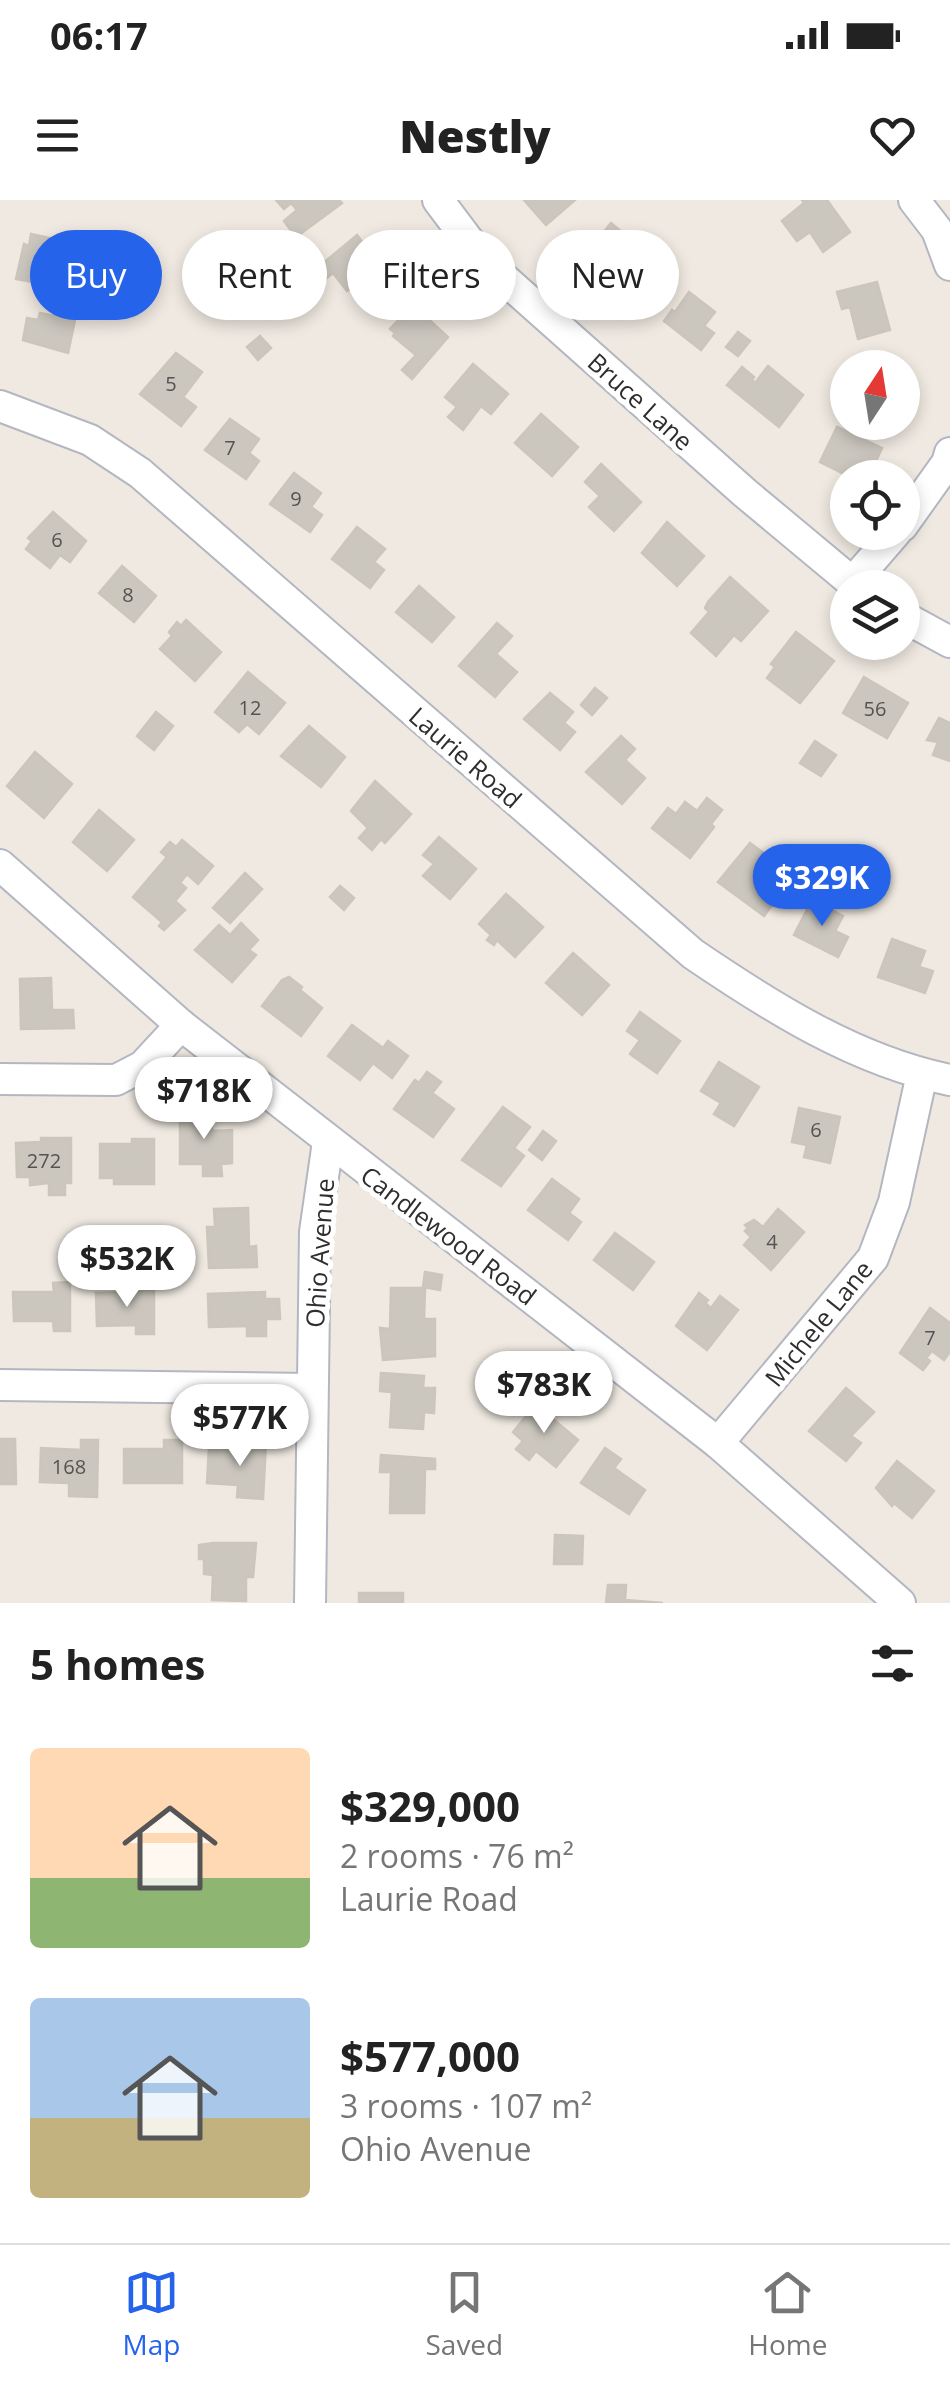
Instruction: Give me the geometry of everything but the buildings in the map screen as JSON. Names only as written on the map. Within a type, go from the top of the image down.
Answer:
[{"type":"street","name":"Bruce Lane","points":[[438,200],[483,260],[745,493],[838,570]]},
{"type":"street","points":[[914,200],[937,230],[950,265]]},
{"type":"street","name":"Laurie Road","points":[[0,406],[90,440],[140,473],[693,954],[756,998],[828,1036],[936,1077]]},
{"type":"street","points":[[920,501],[950,453]]},
{"type":"street","points":[[867,570],[882,550]]},
{"type":"street","points":[[920,626],[950,642]]},
{"type":"street","name":"Candlewood Road","points":[[0,865],[181,1026],[718,1443],[900,1603]]},
{"type":"street","points":[[0,1079],[116,1080],[143,1066],[181,1026]]},
{"type":"street","name":"Michele Lane","points":[[718,1443],[872,1258],[936,1077]]},
{"type":"street","name":"Ohio Avenue","points":[[310,1603],[316,1232],[328,1142]]},
{"type":"street","points":[[0,1386],[312,1389]]}]
